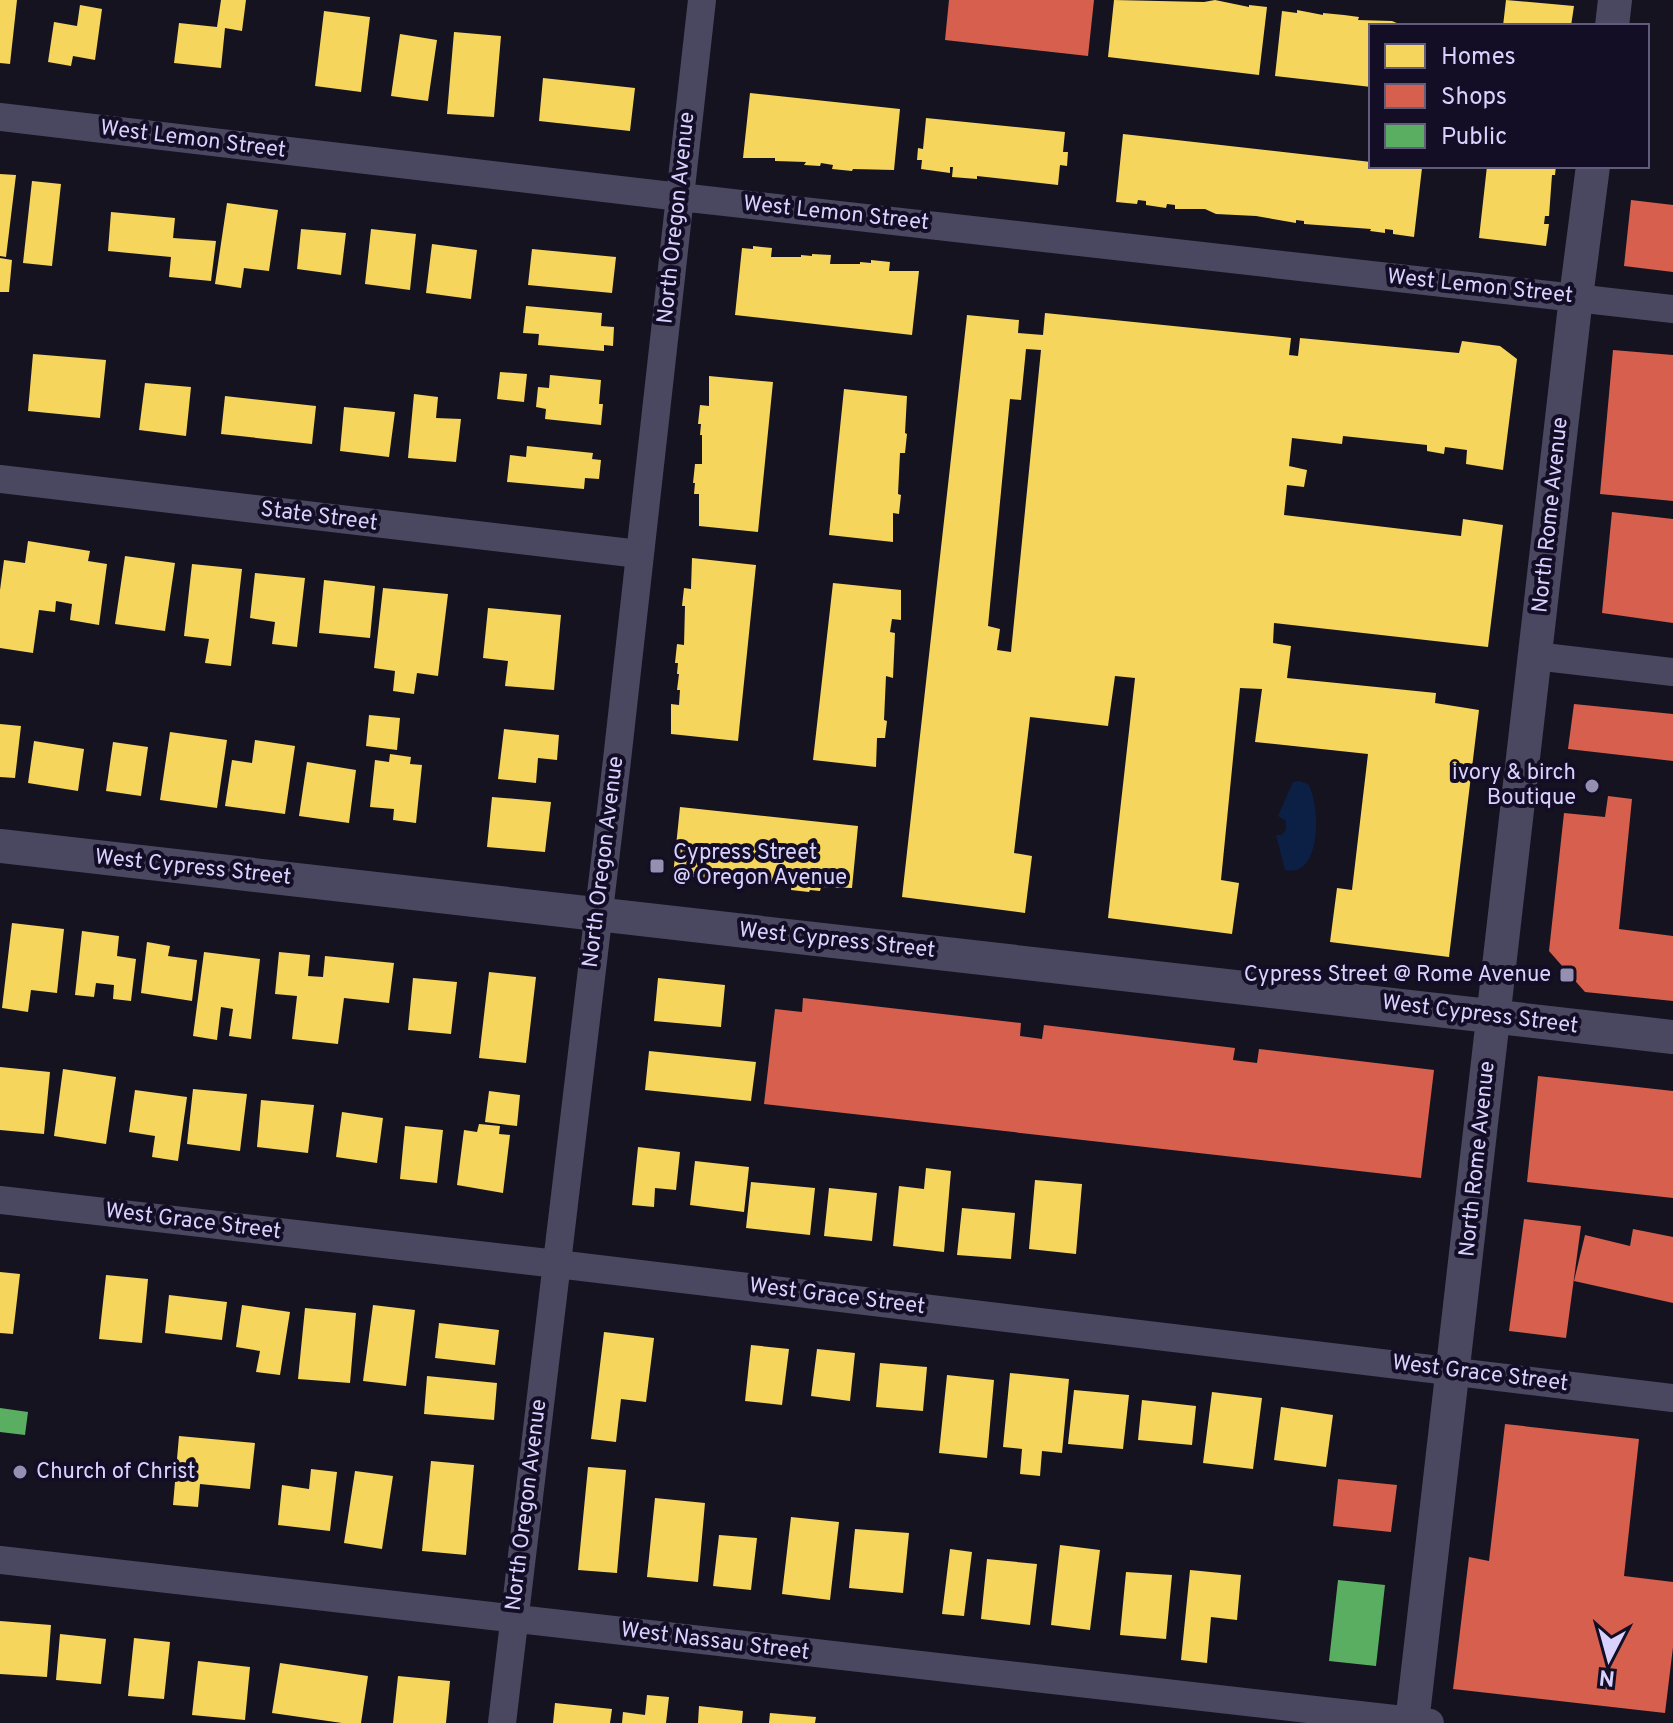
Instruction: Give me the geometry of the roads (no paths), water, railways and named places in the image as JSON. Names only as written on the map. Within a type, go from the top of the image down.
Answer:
[{"type":"street","name":"North Oregon Avenue","points":[[502,1723],[702,0]]},
{"type":"street","points":[[1612,24],[1615,0]]},
{"type":"street","name":"West Lemon Street","points":[[0,117],[1673,309]]},
{"type":"street","name":"North Rome Avenue","points":[[1418,1722],[1454,1370],[1593,168]]},
{"type":"street","name":"State Street","points":[[0,479],[639,554]]},
{"type":"street","points":[[1535,656],[1673,672]]},
{"type":"street","name":"West Cypress Street","points":[[0,846],[1673,1037]]},
{"type":"street","name":"West Grace Street","points":[[0,1200],[1673,1398]]},
{"type":"street","name":"West Nassau Street","points":[[0,1560],[1418,1722]]},
{"type":"water","points":[[1293,782],[1308,784],[1312,794],[1315,838],[1306,863],[1297,870],[1285,870],[1276,835],[1286,830],[1286,821],[1278,816]]},
{"type":"place","name":"ivory & birch Boutique","points":[[1592,786]]},
{"type":"place","name":"Cypress Street @ Oregon Avenue","points":[[657,866]]},
{"type":"place","name":"Cypress Street @ Rome Avenue","points":[[1567,975]]},
{"type":"place","name":"Church of Christ","points":[[20,1472]]}]
